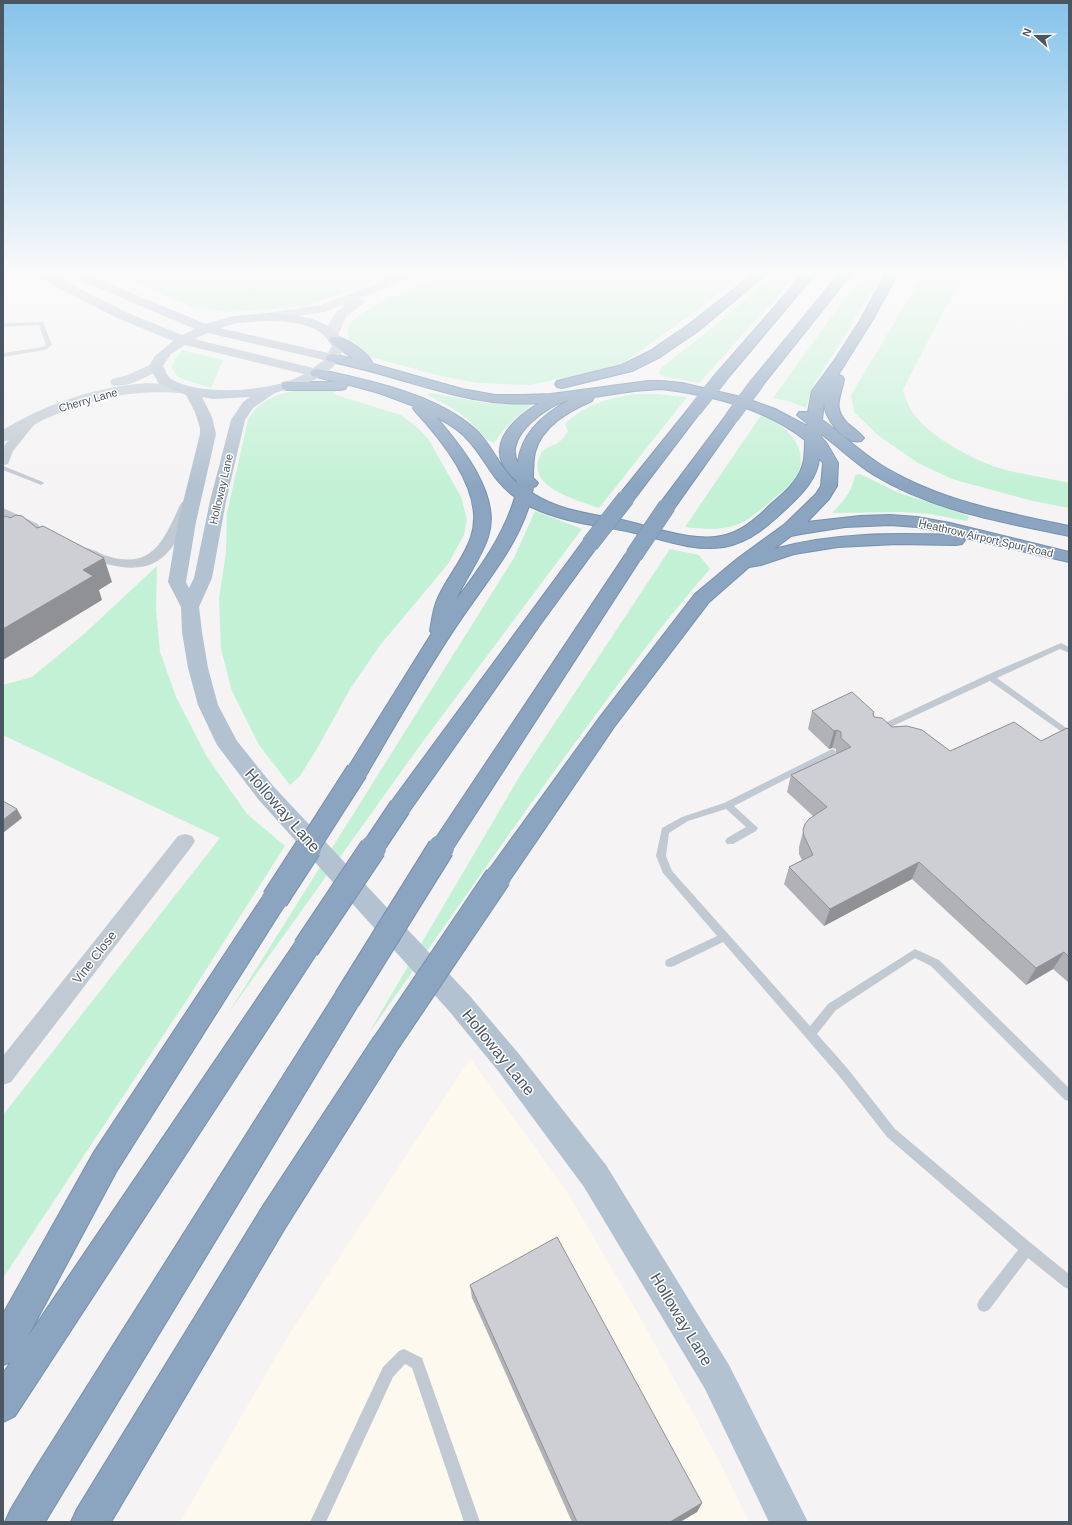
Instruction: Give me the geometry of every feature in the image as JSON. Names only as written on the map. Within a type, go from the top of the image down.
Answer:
[{"type":"highway","points":[[344,344],[373,368]]},
{"type":"highway","points":[[400,375],[427,378],[468,386],[498,389],[557,385],[611,373],[637,363],[655,354],[669,344]]},
{"type":"highway","points":[[524,488],[508,459],[506,444],[511,434],[521,424],[538,410],[559,397],[627,376],[652,366],[680,348],[682,344]]},
{"type":"highway","points":[[3,1404],[400,807],[530,624],[590,544],[748,344]]},
{"type":"highway","points":[[24,1522],[442,847],[667,506],[757,383],[788,344]]},
{"type":"highway","points":[[736,538],[759,524],[799,486],[807,475],[811,466],[816,403],[820,391],[851,344]]},
{"type":"highway","points":[[333,358],[459,392],[492,398],[532,400],[607,391]]},
{"type":"highway","points":[[842,359],[830,406],[836,419],[842,427],[895,467],[912,477],[974,500],[1069,528]]},
{"type":"highway","points":[[318,373],[381,390],[431,407],[466,429],[478,442],[502,478],[524,488]]},
{"type":"highway","name":"Heathrow Airport Spur Road","points":[[607,391],[638,386],[661,385],[691,388],[726,396],[776,415],[798,426],[814,429],[880,472],[921,492],[967,509],[1069,531]]},
{"type":"highway","points":[[283,387],[349,387],[381,390]]},
{"type":"highway","points":[[3,1348],[104,1162],[357,771],[438,638],[468,598],[502,546],[517,515],[524,488],[524,466],[530,445],[541,429],[562,412],[578,403],[607,391]]},
{"type":"highway","points":[[411,400],[434,423],[448,440],[475,487],[482,502],[484,516],[481,534],[446,601],[438,638]]},
{"type":"highway","points":[[90,1522],[274,1218],[384,1046],[498,877],[607,722],[702,598],[716,584],[786,532],[815,506],[828,488],[831,479],[829,460],[814,429]]},
{"type":"highway","name":"Heathrow Airport Spur Road","points":[[524,488],[556,513],[690,541],[716,542],[842,522],[899,521],[936,525],[995,540],[1069,556]]},
{"type":"highway","points":[[741,565],[800,548],[855,540],[898,538],[963,541],[995,540]]},
{"type":"main road","points":[[151,344],[158,373],[165,381],[186,391],[233,395],[300,383],[318,373],[329,364],[339,346],[338,344]]},
{"type":"main road","points":[[155,355],[177,344]]},
{"type":"main road","points":[[199,344],[318,373]]},
{"type":"main road","points":[[275,344],[333,358]]},
{"type":"main road","name":"Holloway Lane","points":[[190,607],[203,578],[218,501],[238,420],[248,406],[264,395],[283,387]]},
{"type":"main road","name":"Holloway Lane","points":[[186,391],[204,412],[208,434],[198,482],[187,522],[177,582],[190,607],[192,632],[202,687],[208,705],[228,745],[266,793],[459,1003],[509,1063],[595,1176],[717,1377],[789,1522]]},
{"type":"street","name":"Cherry Lane","points":[[3,423],[56,399],[133,378],[155,355]]},
{"type":"street","name":"Cherry Lane","points":[[3,437],[32,420],[66,406],[114,391],[146,387],[186,391]]},
{"type":"street","points":[[3,461],[7,450],[32,420]]},
{"type":"street","points":[[72,546],[99,558],[121,563],[135,564],[156,557],[171,540],[198,482]]},
{"type":"street","points":[[3,512],[44,533]]},
{"type":"street","name":"Vine Close","points":[[3,1074],[185,841]]},
{"type":"lane","points":[[3,355],[45,348],[49,344]]},
{"type":"lane","points":[[3,468],[41,483]]},
{"type":"lane","points":[[873,732],[1059,646],[1069,639]]},
{"type":"lane","points":[[1059,646],[1069,650]]},
{"type":"lane","points":[[990,677],[1069,734]]},
{"type":"lane","points":[[832,752],[727,805],[685,819],[665,831],[662,856],[668,873],[844,1073],[891,1133],[1027,1249],[1069,1282]]},
{"type":"lane","points":[[727,805],[753,828],[730,841]]},
{"type":"lane","points":[[670,963],[724,937]]},
{"type":"lane","points":[[810,1034],[832,1007],[915,953],[935,963],[1069,1096]]},
{"type":"lane","points":[[984,1305],[1027,1249]]},
{"type":"lane","points":[[318,1522],[388,1372],[404,1356],[416,1363],[472,1522]]},
{"type":"shaded area","points":[[470,1058],[566,1190],[637,1312],[720,1462],[749,1522],[180,1522],[288,1336]]},
{"type":"green space","points":[[351,344],[650,344],[622,364],[606,369],[529,385],[478,383],[445,377],[363,355]]},
{"type":"green space","points":[[691,344],[734,344],[699,383],[666,377],[659,374],[661,368]]},
{"type":"green space","points":[[812,344],[840,344],[812,388],[806,408],[788,401],[773,398]]},
{"type":"green space","points":[[881,344],[927,344],[903,390],[911,410],[919,420],[941,439],[967,455],[981,461],[1006,470],[1069,483],[1069,508],[1033,501],[952,479],[918,463],[879,436],[854,412],[851,395]]},
{"type":"green space","points":[[182,350],[223,360],[211,388],[179,378],[172,369],[174,360]]},
{"type":"green space","points":[[306,389],[337,390],[333,394],[401,415],[419,429],[429,440],[461,497],[467,519],[464,535],[448,564],[381,644],[350,689],[300,776],[290,785],[259,745],[232,691],[221,649],[219,599],[226,552],[227,513],[248,420],[258,406],[272,397]]},
{"type":"green space","points":[[431,393],[486,403],[534,403],[508,426],[494,443],[486,438],[461,414],[427,395]]},
{"type":"green space","points":[[633,394],[657,394],[687,397],[599,508],[566,496],[554,490],[545,483],[539,474],[538,464],[542,452],[562,439],[568,431],[565,424],[580,412],[597,403]]},
{"type":"green space","points":[[762,414],[778,423],[792,437],[797,445],[801,463],[796,477],[786,488],[760,510],[739,524],[719,529],[685,527]]},
{"type":"green space","points":[[860,474],[897,492],[969,516],[967,521],[930,514],[901,512],[832,513],[840,505],[852,487],[855,475]]},
{"type":"green space","points":[[535,511],[582,529],[421,744],[229,1012],[514,558]]},
{"type":"green space","points":[[670,549],[699,555],[710,569],[659,630],[627,672],[499,848],[367,1036],[521,774]]},
{"type":"green space","points":[[157,566],[156,609],[160,652],[176,697],[207,757],[247,814],[285,846],[188,998],[3,1278],[3,1115],[220,838],[3,735],[3,685],[32,677],[84,634]]},
{"type":"building","points":[[16,515],[22,516],[37,528],[43,526],[104,558],[83,570],[93,576],[3,629],[3,518],[6,516],[10,518]]},
{"type":"building","points":[[852,692],[874,712],[874,717],[882,718],[892,727],[907,726],[922,730],[950,751],[1014,722],[1041,741],[1067,728],[1069,730],[1069,957],[1064,952],[1036,968],[919,862],[830,909],[789,867],[813,855],[804,836],[803,830],[809,819],[827,807],[791,775],[851,747],[841,738],[841,732],[837,730],[834,731],[812,711]]},
{"type":"building","points":[[3,801],[17,809],[3,820]]},
{"type":"building","points":[[557,1237],[702,1503],[670,1522],[577,1522],[470,1285]]}]
